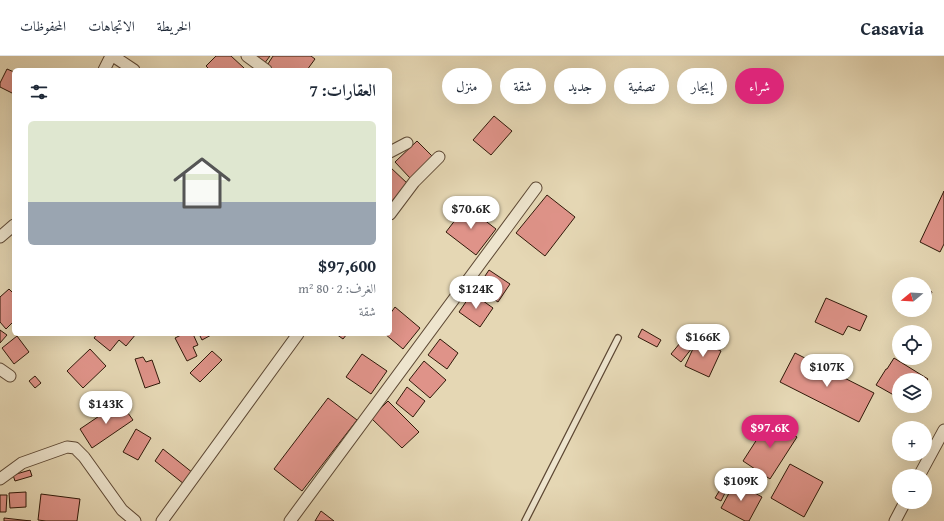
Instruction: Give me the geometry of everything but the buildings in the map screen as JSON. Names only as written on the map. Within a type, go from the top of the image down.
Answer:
[{"type":"street","points":[[105,68],[112,56],[131,68]]},
{"type":"street","points":[[248,56],[263,68]]},
{"type":"street","points":[[392,151],[407,143]]},
{"type":"street","points":[[392,211],[414,182],[439,157]]},
{"type":"street","points":[[290,521],[536,188]]},
{"type":"street","points":[[0,237],[12,226]]},
{"type":"street","points":[[162,521],[297,336]]},
{"type":"street","points":[[0,369],[10,376]]},
{"type":"street","points":[[923,469],[944,430]]},
{"type":"street","points":[[0,479],[22,463],[67,447],[76,448],[122,510],[135,521]]},
{"type":"street","points":[[895,521],[902,509]]},
{"type":"lane","points":[[525,521],[618,338]]}]
